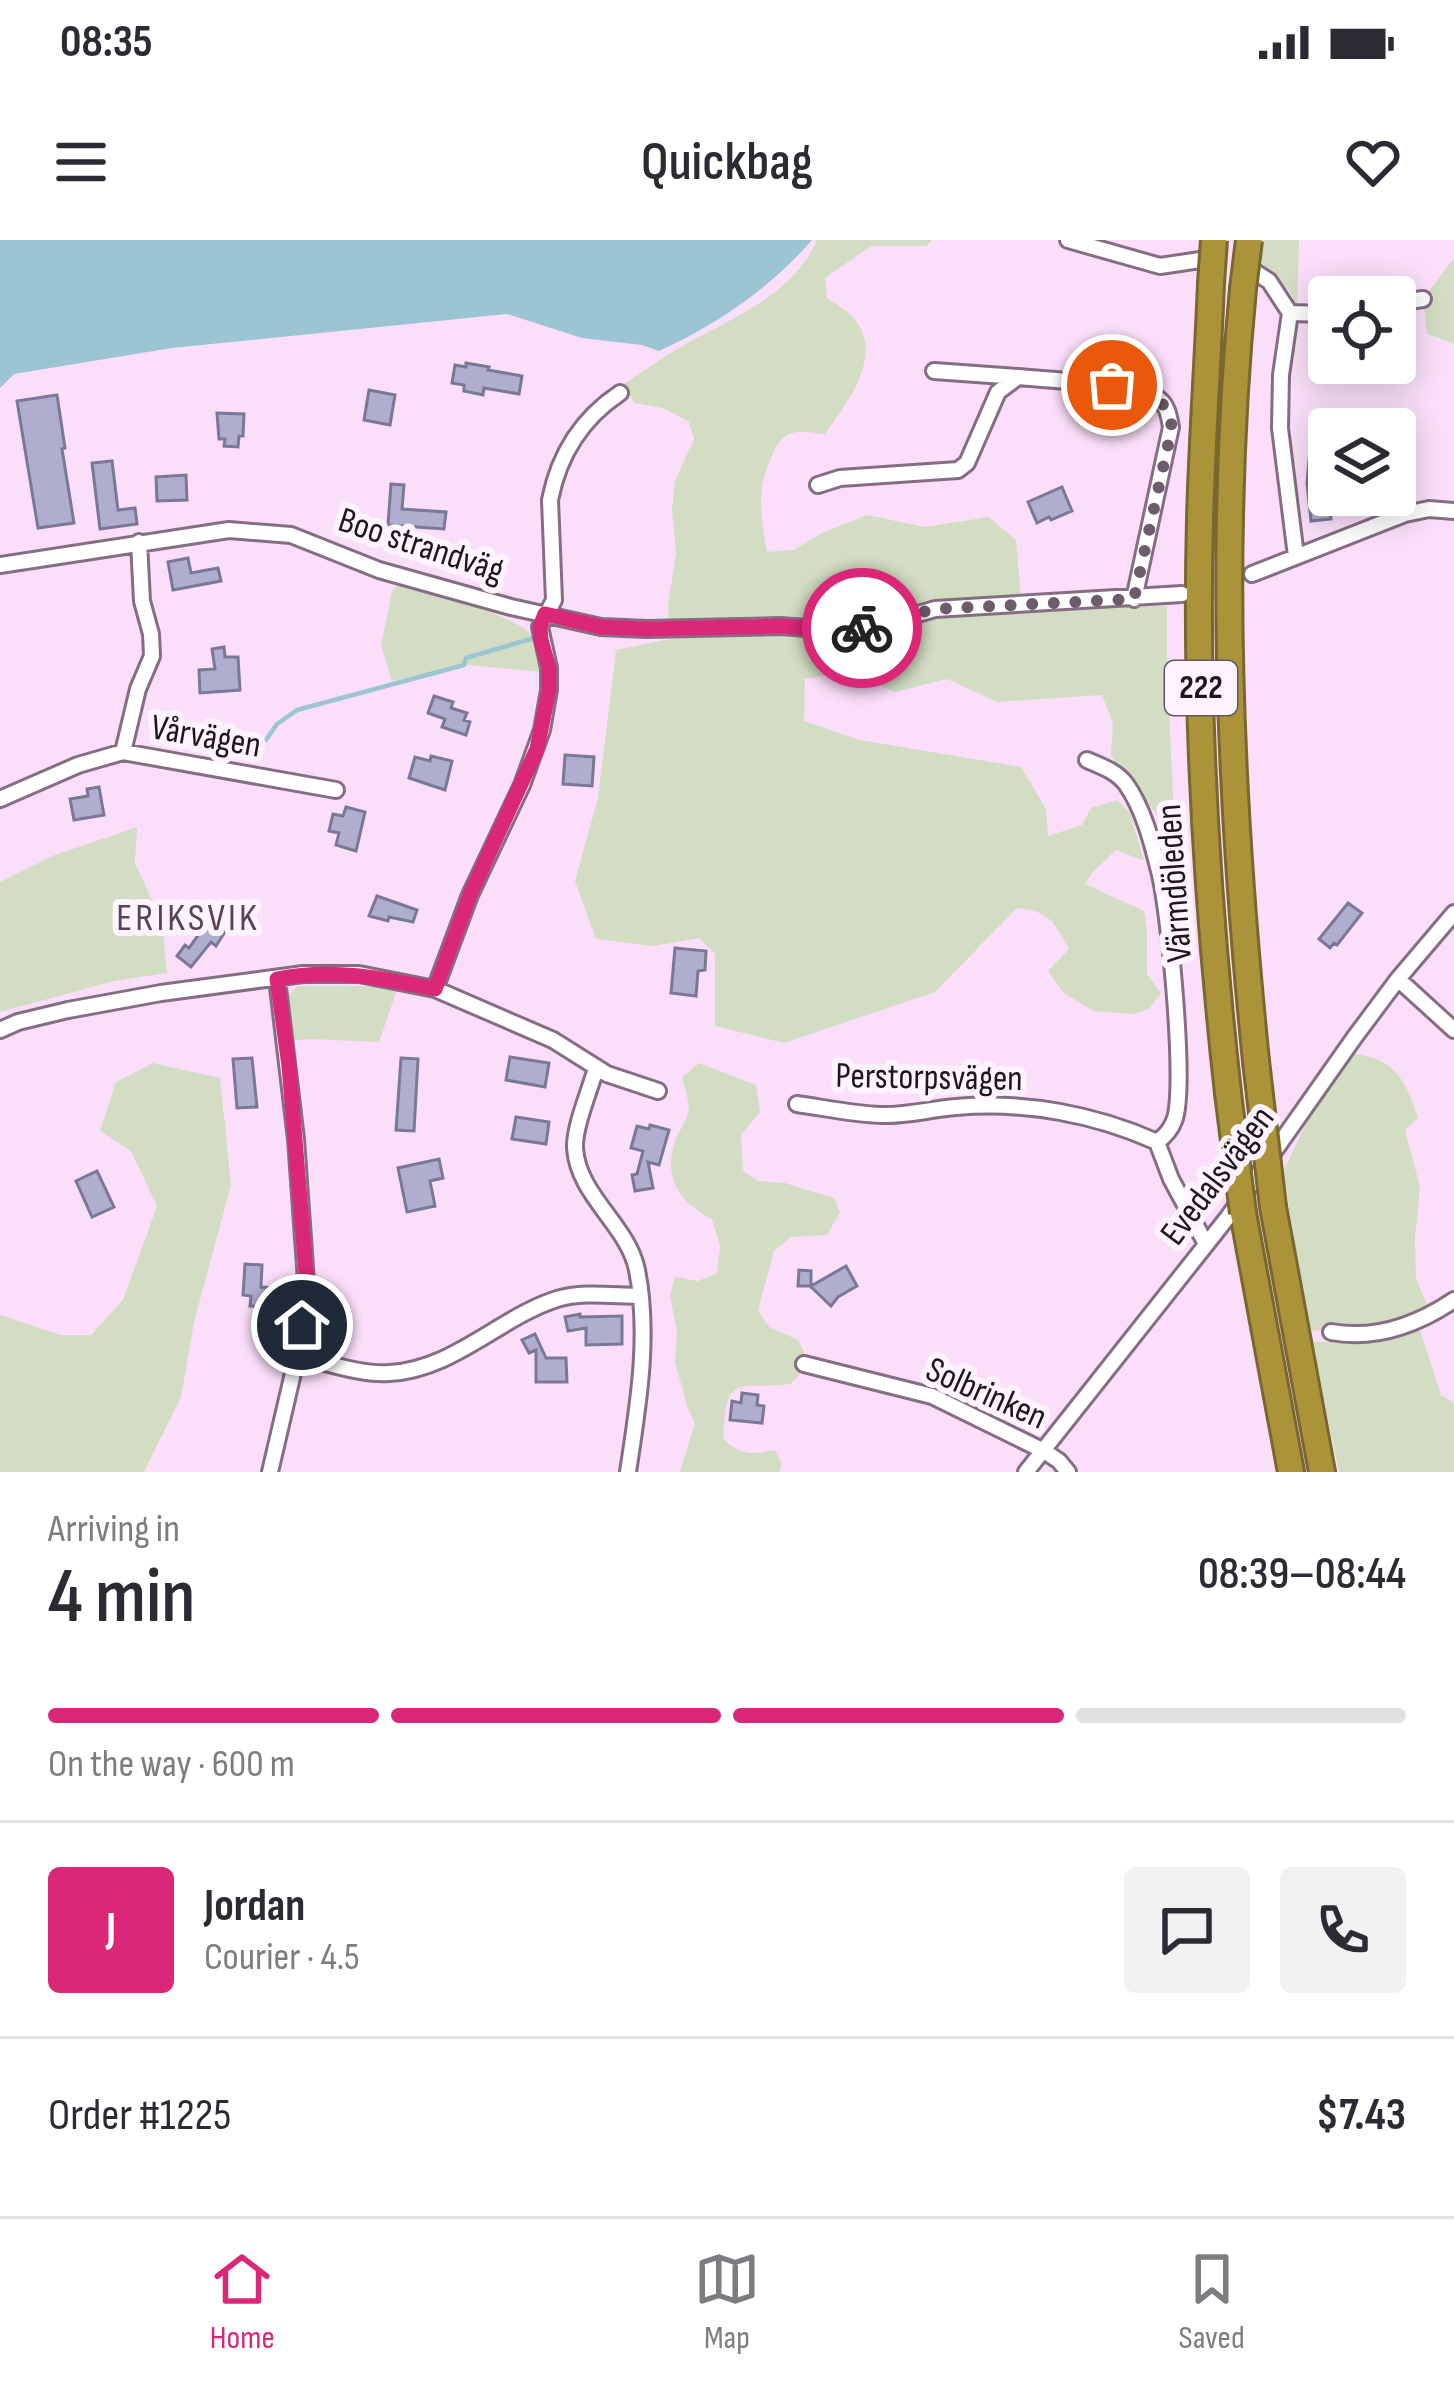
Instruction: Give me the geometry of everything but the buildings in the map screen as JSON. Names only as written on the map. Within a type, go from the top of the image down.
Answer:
[{"type":"highway","name":"222","points":[[1249,240],[1249,280]]},
{"type":"highway","name":"Värmdöleden","points":[[1208,261],[1200,522],[1210,886],[1243,1213],[1291,1472]]},
{"type":"highway","name":"Värmdöleden","points":[[1249,280],[1236,360],[1229,668],[1241,914],[1273,1207],[1322,1472]]},
{"type":"street","points":[[1068,240],[1160,266],[1208,261]]},
{"type":"street","points":[[1249,280],[1269,281],[1290,314],[1281,375],[1280,428],[1296,556]]},
{"type":"street","points":[[1416,300],[1423,299]]},
{"type":"street","points":[[1290,314],[1308,314]]},
{"type":"street","points":[[934,371],[1147,391],[1159,399],[1172,427],[1134,599]]},
{"type":"street","points":[[818,485],[840,478],[958,470],[968,463],[998,392],[1018,376]]},
{"type":"street","points":[[435,989],[470,895],[537,749],[549,690],[540,627],[554,600],[552,490],[574,436],[620,393]]},
{"type":"street","points":[[1252,574],[1405,514],[1454,511]]},
{"type":"street","name":"Boo strandväg","points":[[0,565],[229,530],[291,535],[379,570],[601,627],[781,626],[844,631],[934,609],[1182,594]]},
{"type":"street","points":[[123,752],[138,689],[152,656],[142,601],[139,542]]},
{"type":"street","name":"Vårvägen","points":[[0,799],[123,752],[336,790]]},
{"type":"street","points":[[1087,760],[1122,778],[1134,796],[1160,875],[1179,1100],[1174,1121],[1157,1142],[1206,1244]]},
{"type":"street","name":"Evedalsvägen","points":[[1026,1472],[1228,1217],[1398,979],[1454,914]]},
{"type":"street","points":[[0,1030],[137,997],[303,974],[359,974],[435,989],[553,1040],[596,1068],[658,1091]]},
{"type":"street","points":[[270,1472],[298,1356],[307,1295],[289,1066],[277,979]]},
{"type":"street","points":[[1398,979],[1454,1030]]},
{"type":"street","points":[[596,1068],[574,1144],[585,1182],[629,1246],[641,1296],[640,1395],[628,1472]]},
{"type":"street","name":"Perstorpsvägen","points":[[797,1104],[884,1115],[958,1106],[1034,1108],[1113,1124],[1157,1142]]},
{"type":"street","points":[[298,1356],[391,1373],[445,1358],[555,1300],[585,1295],[641,1296]]},
{"type":"street","points":[[1331,1332],[1395,1330],[1426,1319],[1454,1300]]},
{"type":"street","name":"Solbrinken","points":[[804,1364],[932,1396],[1044,1451],[1068,1472]]},
{"type":"green space","points":[[817,240],[932,240],[926,246],[871,246],[825,278],[827,298],[854,318],[864,336],[864,366],[825,434],[791,433],[776,448],[762,492],[767,552],[794,550],[867,515],[925,527],[989,517],[1016,540],[1021,597],[931,603],[878,621],[844,624],[669,625],[676,553],[675,480],[694,440],[689,422],[663,408],[634,403],[624,384],[776,292],[806,260]]},
{"type":"green space","points":[[1258,240],[1299,240],[1297,306],[1257,258]]},
{"type":"green space","points":[[1454,258],[1454,344],[1427,334],[1423,299]]},
{"type":"green space","points":[[399,584],[470,605],[523,628],[534,640],[541,672],[468,665],[392,681],[381,646],[392,591]]},
{"type":"green space","points":[[1167,606],[1175,838],[1111,756],[1113,723],[1102,695],[997,702],[947,679],[895,692],[849,671],[805,679],[804,721],[860,740],[1021,767],[1046,809],[1048,836],[1082,825],[1091,808],[1117,800],[1130,813],[1144,861],[1116,850],[1085,884],[1144,911],[1147,974],[1161,993],[1149,1009],[1134,1014],[1093,1011],[1064,993],[1048,971],[1069,949],[1064,939],[1044,915],[1017,908],[935,992],[784,1043],[715,1026],[715,954],[699,938],[653,946],[596,939],[575,881],[598,798],[616,650],[690,635],[781,629],[845,635],[938,614],[989,609]]},
{"type":"green space","points":[[137,827],[135,863],[162,922],[167,973],[114,981],[0,1012],[0,882],[55,855]]},
{"type":"green space","points":[[298,986],[397,990],[379,1042],[291,1041],[288,995]]},
{"type":"green space","points":[[1353,1054],[1389,1066],[1409,1093],[1418,1118],[1405,1130],[1420,1187],[1416,1278],[1429,1310],[1392,1323],[1309,1331],[1283,1172],[1308,1119]]},
{"type":"green space","points":[[153,1063],[220,1078],[231,1185],[194,1322],[181,1397],[144,1472],[0,1472],[0,1315],[60,1335],[91,1335],[123,1300],[157,1206],[131,1151],[100,1131],[116,1082]]},
{"type":"green space","points":[[699,1063],[756,1085],[760,1112],[741,1135],[743,1171],[758,1181],[785,1183],[834,1198],[840,1212],[827,1235],[791,1237],[774,1251],[758,1310],[769,1327],[798,1340],[804,1352],[800,1374],[791,1384],[738,1388],[728,1402],[723,1438],[747,1453],[775,1450],[782,1464],[779,1472],[680,1472],[695,1423],[675,1362],[677,1332],[670,1296],[675,1277],[698,1281],[717,1273],[720,1246],[712,1219],[683,1197],[671,1167],[675,1141],[689,1110],[682,1077]]},
{"type":"green space","points":[[1420,1330],[1441,1395],[1454,1403],[1454,1472],[1339,1472],[1312,1342],[1381,1339]]},
{"type":"water","points":[[0,240],[812,240],[742,304],[659,351],[582,338],[507,314],[172,348],[14,374],[0,388]]},
{"type":"waterway","points":[[266,740],[277,724],[297,710],[464,665],[466,658],[534,638]]},
{"type":"way so far","points":[[862,628],[934,609],[1134,599],[1172,427],[1159,399],[1147,391],[1112,385]]},
{"type":"district","name":"ERIKSVIK","points":[[188,918]]},
{"type":"route","points":[[302,1325],[306,1273],[277,979],[359,974],[435,989],[470,895],[537,749],[549,690],[540,627],[545,614],[601,627],[862,628]]}]
